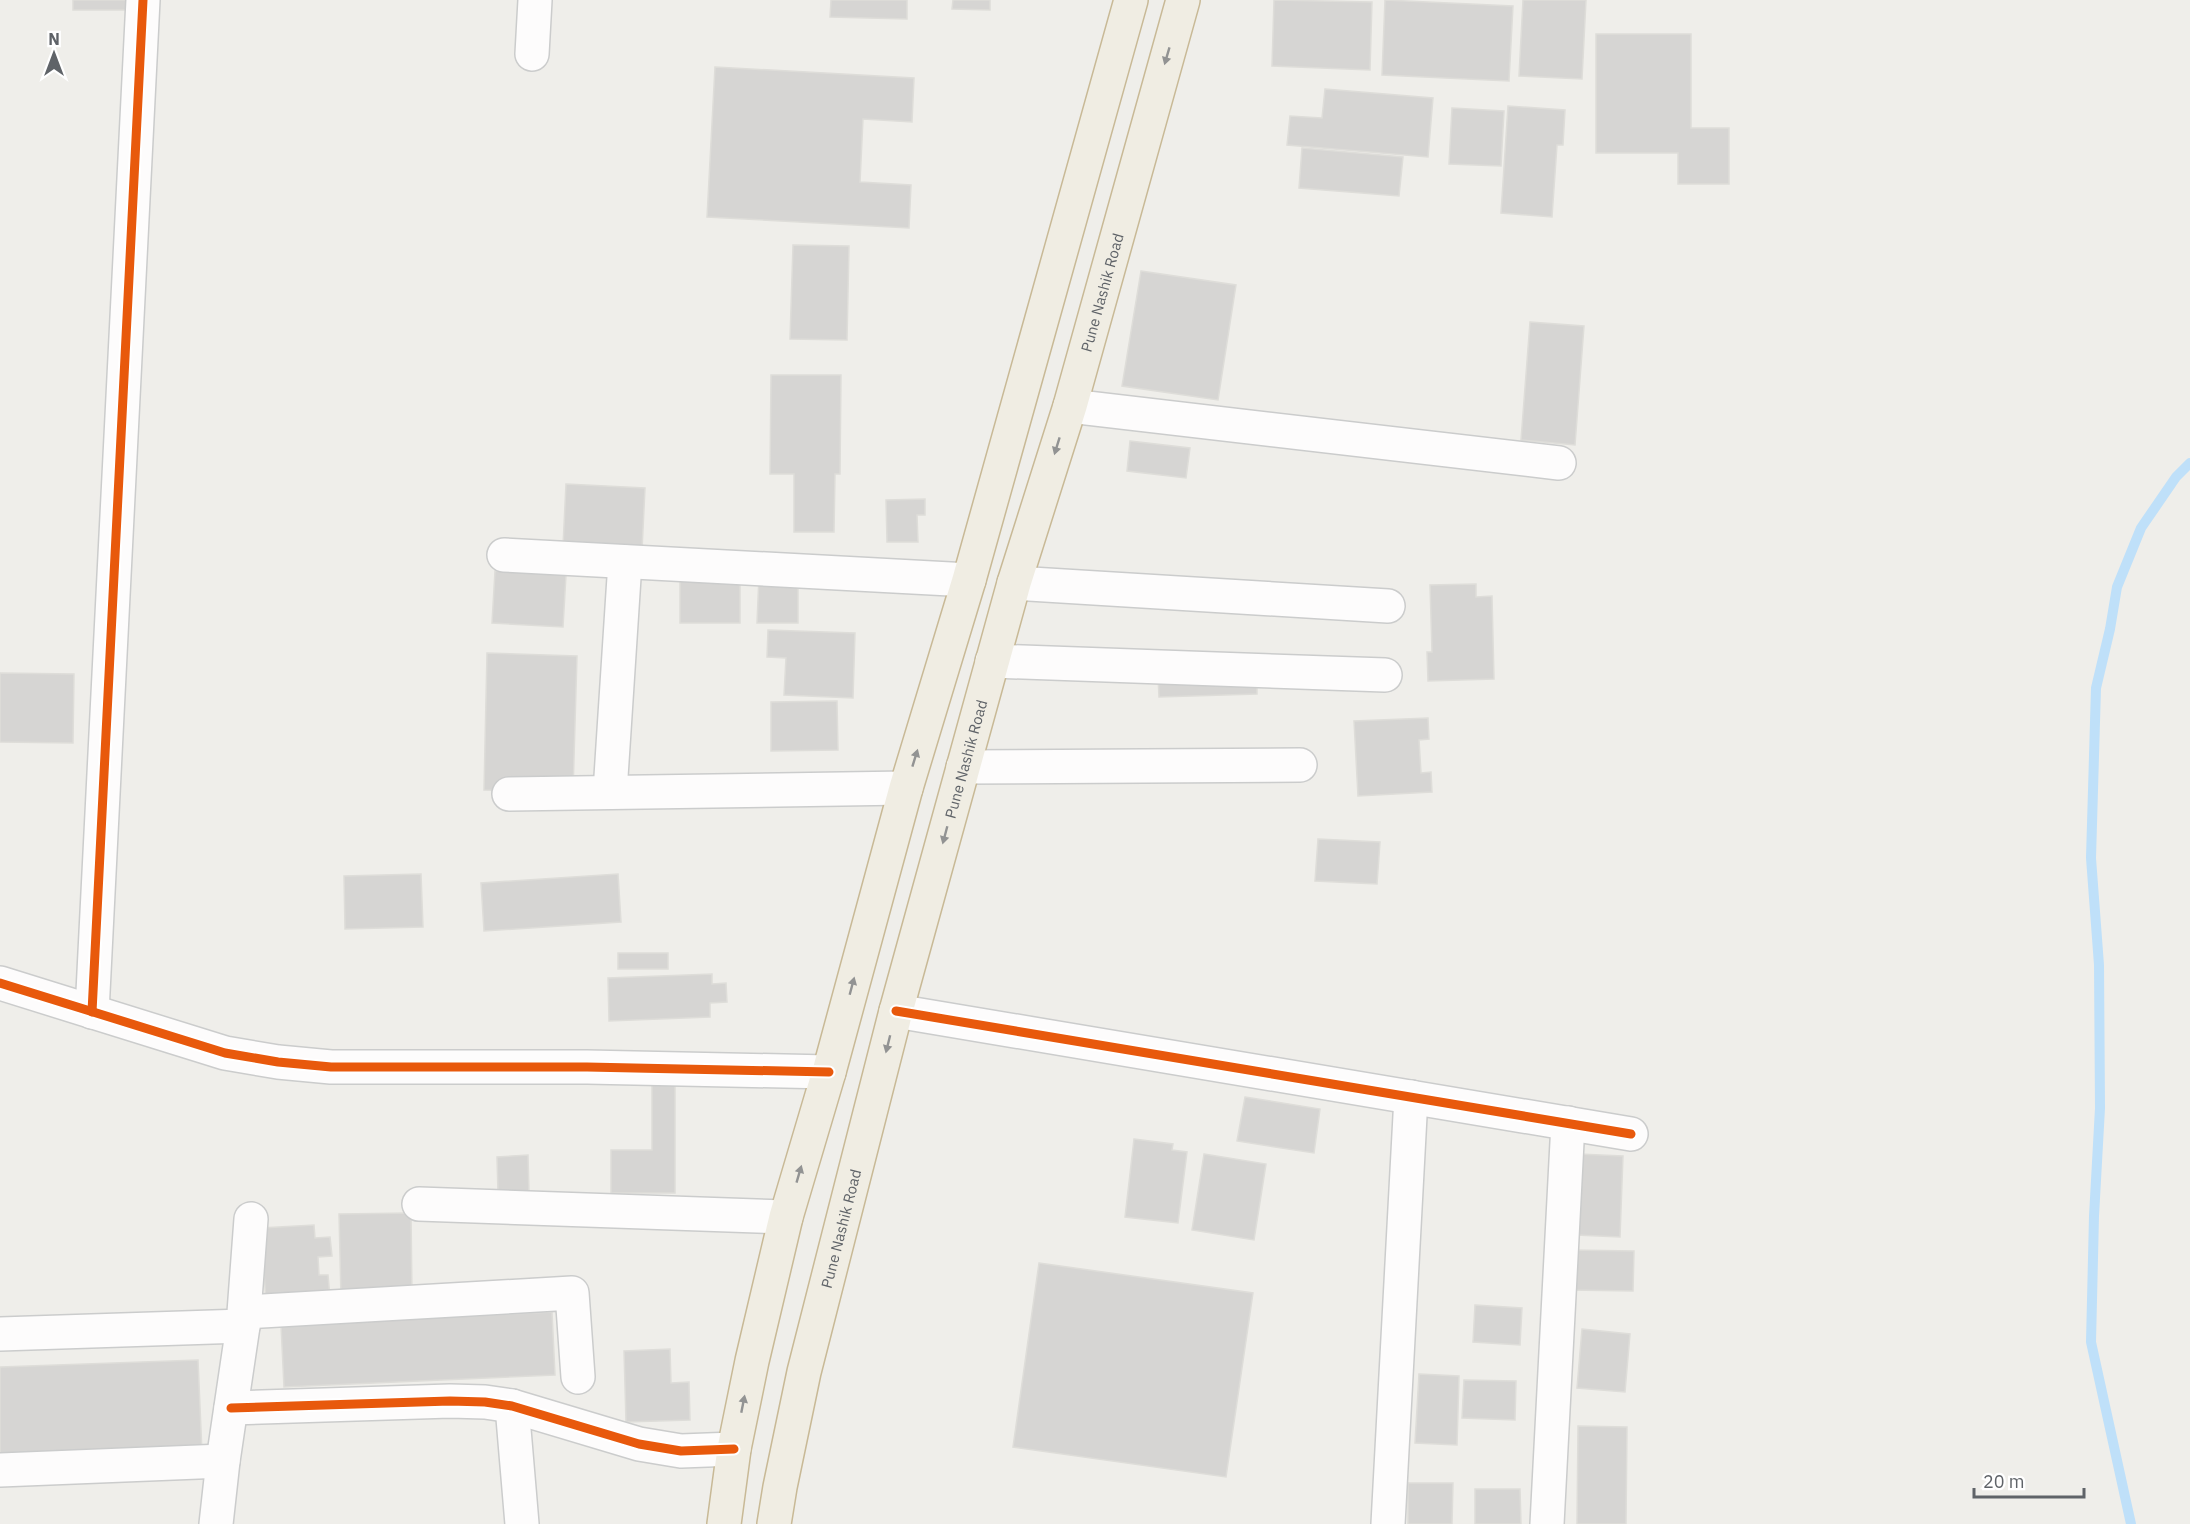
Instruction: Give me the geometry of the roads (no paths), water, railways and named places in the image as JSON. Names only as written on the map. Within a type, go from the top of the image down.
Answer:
[{"type":"highway","points":[[724,1524],[734,1449],[786,1217],[829,1072],[906,788],[969,580],[1131,0]]},
{"type":"highway","name":"Pune Nashik Road","points":[[774,1524],[804,1372],[897,1011],[1014,583],[1070,406],[1183,0]]},
{"type":"street","points":[[92,1012],[143,0]]},
{"type":"street","points":[[532,54],[535,0]]},
{"type":"street","points":[[1070,406],[1559,463]]},
{"type":"street","points":[[504,555],[969,580]]},
{"type":"street","points":[[610,792],[625,562]]},
{"type":"street","points":[[1014,583],[1388,606]]},
{"type":"street","points":[[992,661],[1385,675]]},
{"type":"street","points":[[963,767],[1300,765]]},
{"type":"street","points":[[509,794],[906,788]]},
{"type":"street","points":[[0,983],[225,1053],[278,1062],[331,1067],[587,1067],[829,1072]]},
{"type":"street","points":[[897,1011],[1631,1134]]},
{"type":"street","points":[[1388,1524],[1411,1097]]},
{"type":"street","points":[[1547,1524],[1568,1123]]},
{"type":"street","points":[[419,1203],[786,1217]]},
{"type":"street","points":[[216,1524],[244,1319],[251,1219]]},
{"type":"street","points":[[0,1334],[244,1319],[572,1293],[578,1377]]},
{"type":"street","points":[[231,1408],[450,1401],[485,1402],[512,1406],[639,1444],[681,1451],[734,1449]]},
{"type":"street","points":[[512,1406],[522,1524]]},
{"type":"street","points":[[0,1470],[223,1461]]},
{"type":"waterway","points":[[2131,1524],[2091,1342],[2094,1216],[2100,1108],[2099,965],[2091,858],[2096,688],[2117,587],[2141,528],[2176,477],[2190,463]]}]
